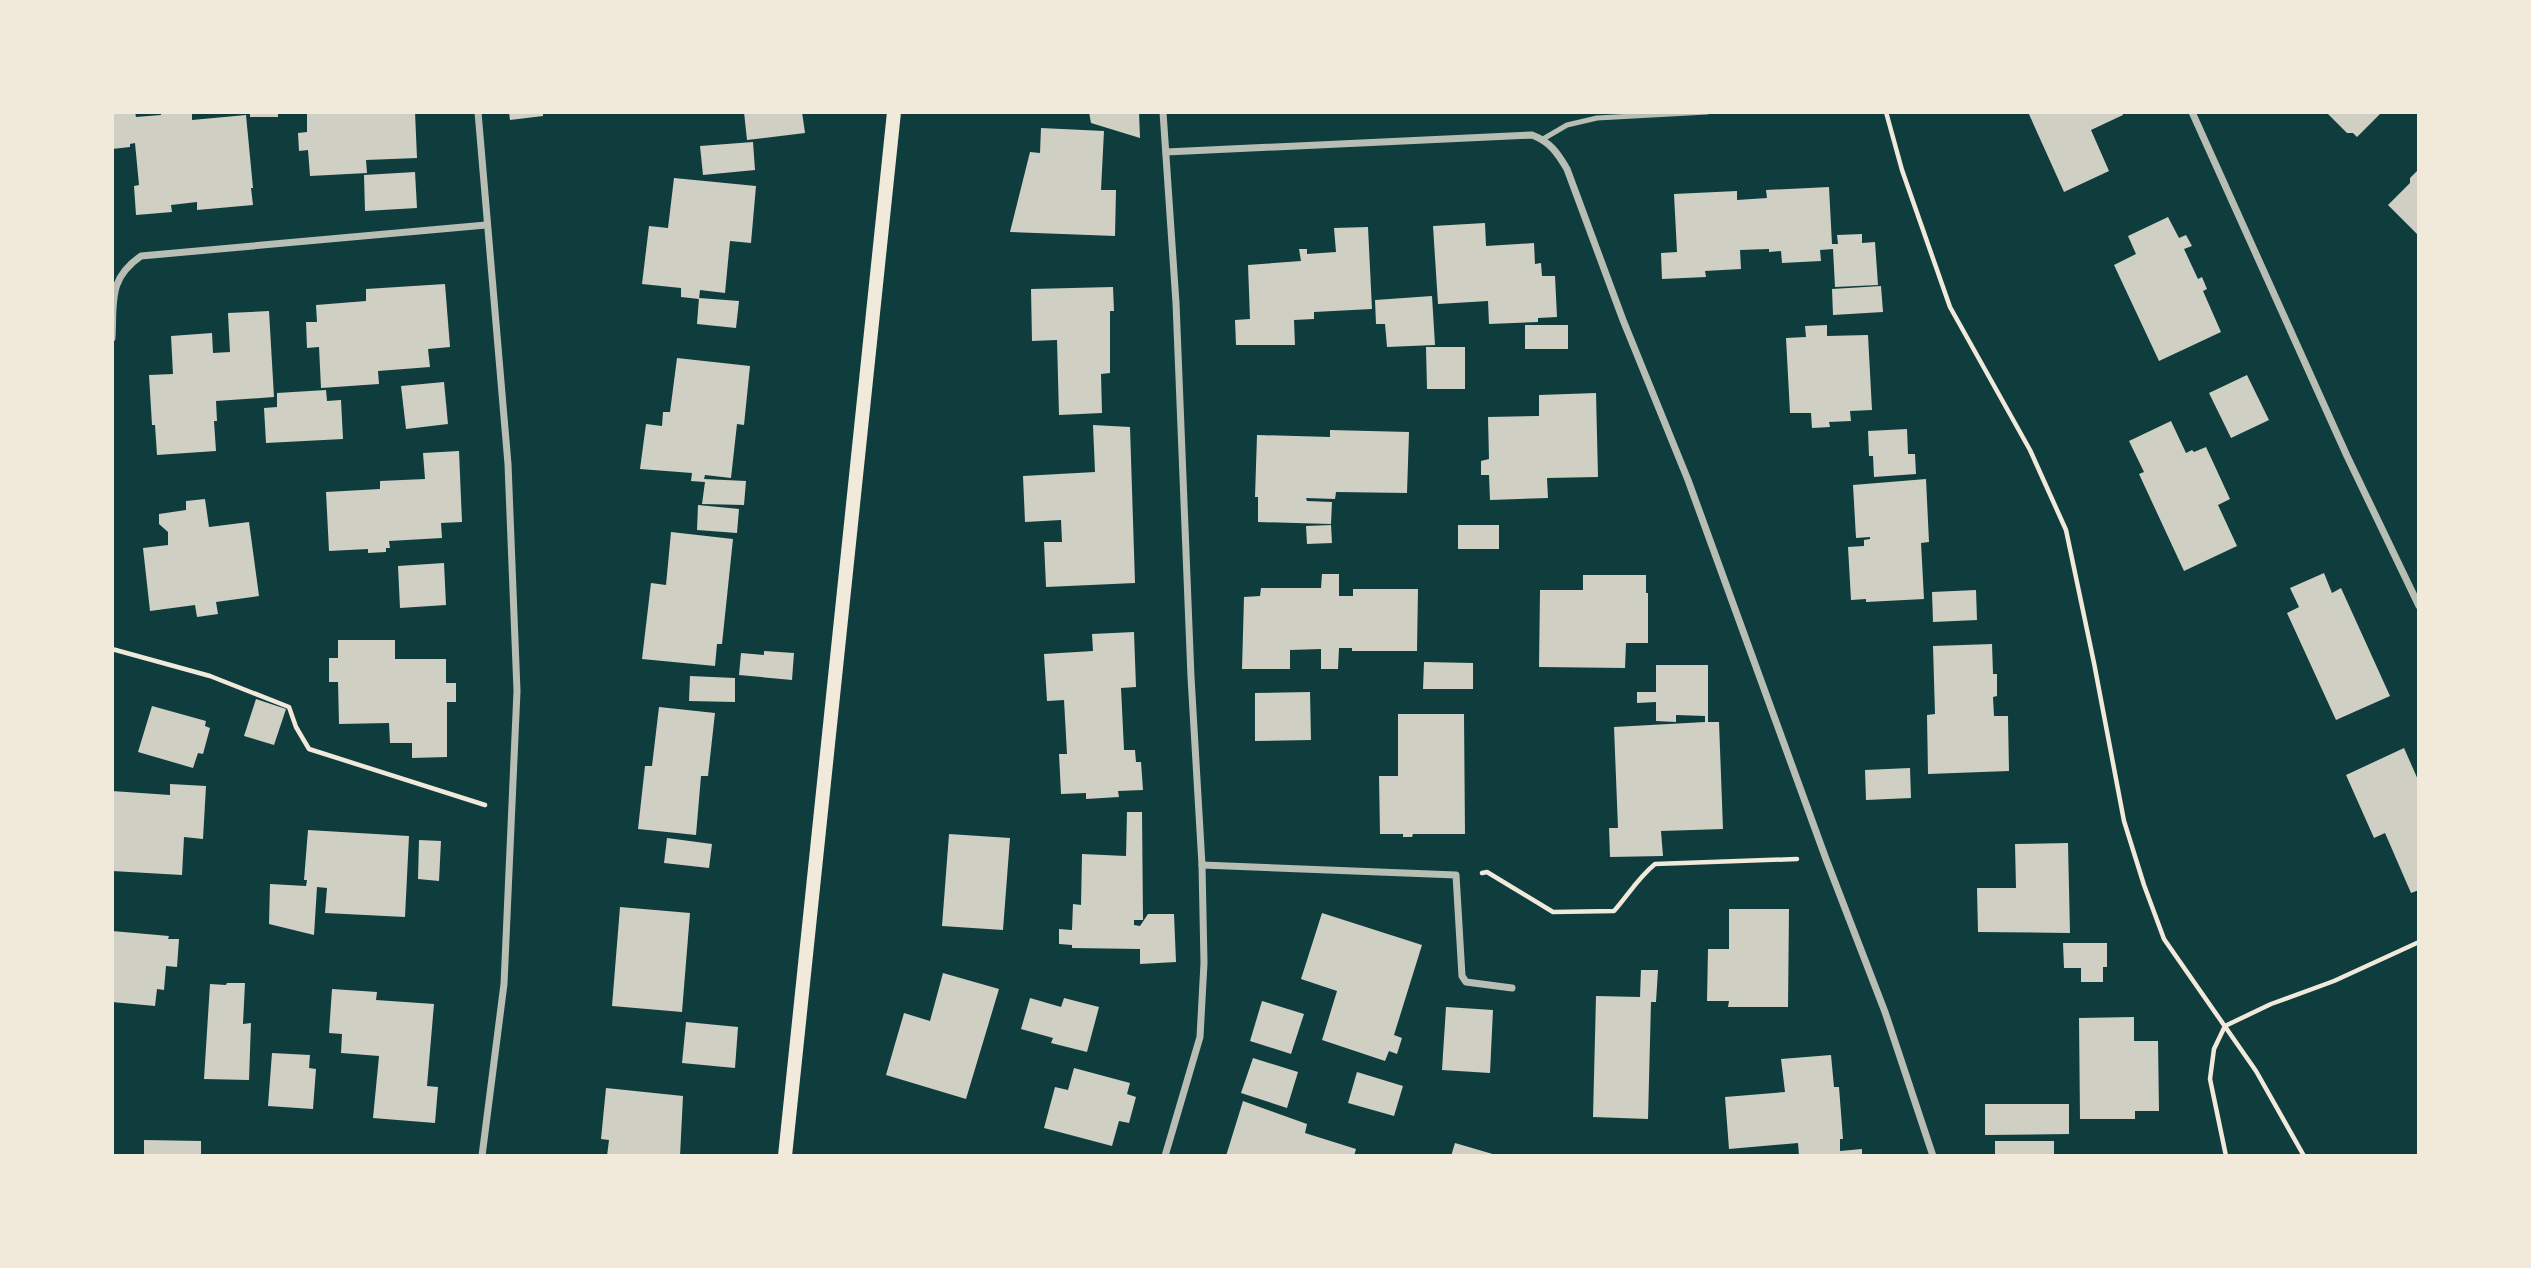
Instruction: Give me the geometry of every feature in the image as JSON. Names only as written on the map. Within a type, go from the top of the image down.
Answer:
[{"type":"main road","points":[[785,1156],[894,112]]},
{"type":"street","points":[[478,112],[510,516],[517,691],[504,984],[482,1156]]},
{"type":"street","points":[[1163,112],[1176,303],[1191,677],[1202,865],[1204,963],[1200,1037],[1165,1156]]},
{"type":"street","points":[[2192,112],[2347,456],[2419,606]]},
{"type":"street","points":[[1166,152],[1532,135],[1543,139],[1555,149],[1572,181],[1623,320],[1688,480],[1826,859],[1885,1012],[1933,1156]]},
{"type":"street","points":[[112,338],[117,279],[128,265],[141,256],[486,225]]},
{"type":"street","points":[[1202,865],[1456,875],[1462,976],[1466,982],[1512,988]]},
{"type":"lane","points":[[1543,139],[1567,125],[1597,118],[1707,112]]},
{"type":"path","points":[[1886,112],[1902,170],[1950,307],[2030,450],[2066,530],[2124,821],[2164,939],[2256,1071],[2304,1156]]},
{"type":"path","points":[[112,649],[210,676],[289,707],[296,727],[309,749],[393,778],[512,812]]},
{"type":"path","points":[[1456,875],[1487,872],[1553,912],[1614,911],[1639,878],[1655,864],[1826,859]]},
{"type":"path","points":[[2225,1156],[2210,1079],[2214,1049],[2225,1026],[2271,1004],[2334,981],[2419,943]]},
{"type":"building","points":[[112,112],[135,112],[136,117],[161,115],[161,112],[189,112],[192,113],[192,120],[246,115],[253,205],[197,210],[197,202],[171,205],[172,212],[136,215],[134,186],[139,185],[135,143],[130,144],[130,147],[112,149]]},
{"type":"building","points":[[250,112],[278,112],[278,117],[250,117]]},
{"type":"building","points":[[307,112],[415,112],[417,158],[366,160],[367,173],[310,176],[308,150],[299,151],[298,133],[307,132]]},
{"type":"building","points":[[509,112],[543,112],[543,116],[510,120]]},
{"type":"building","points":[[744,112],[802,112],[805,133],[747,140]]},
{"type":"building","points":[[1089,112],[1139,112],[1140,138],[1091,123]]},
{"type":"building","points":[[2028,112],[2122,112],[2123,115],[2091,130],[2109,171],[2064,192]]},
{"type":"building","points":[[2326,112],[2382,112],[2357,137],[2353,133],[2347,133]]},
{"type":"building","points":[[1041,128],[1104,131],[1101,190],[1116,190],[1115,236],[1010,232],[1030,152],[1040,153]]},
{"type":"building","points":[[753,142],[755,170],[703,175],[700,146]]},
{"type":"building","points":[[2419,169],[2419,236],[2388,205],[2410,183],[2410,178]]},
{"type":"building","points":[[415,172],[417,208],[365,211],[364,175]]},
{"type":"building","points":[[674,178],[756,186],[751,243],[730,241],[725,293],[700,290],[699,299],[681,297],[681,288],[642,284],[649,226],[668,228]]},
{"type":"building","points":[[1829,187],[1832,244],[1838,244],[1837,235],[1862,234],[1862,243],[1875,242],[1878,285],[1835,287],[1833,249],[1820,250],[1821,261],[1782,263],[1781,251],[1740,250],[1741,269],[1705,271],[1706,277],[1662,279],[1661,253],[1677,252],[1674,194],[1737,191],[1737,200],[1767,198],[1766,190]]},
{"type":"building","points":[[2168,217],[2179,238],[2186,235],[2192,246],[2184,249],[2198,279],[2202,277],[2207,289],[2203,291],[2221,332],[2159,361],[2114,265],[2136,254],[2128,236]]},
{"type":"building","points":[[1485,223],[1486,246],[1534,243],[1535,264],[1541,263],[1542,276],[1555,276],[1557,317],[1538,318],[1538,322],[1489,324],[1488,301],[1438,304],[1433,226]]},
{"type":"building","points":[[1368,227],[1372,309],[1314,312],[1314,319],[1294,320],[1295,345],[1236,345],[1235,320],[1250,319],[1248,265],[1301,261],[1299,249],[1307,249],[1307,254],[1336,252],[1334,228]]},
{"type":"building","points":[[445,284],[450,347],[428,349],[430,367],[378,371],[379,384],[321,388],[319,347],[307,348],[306,322],[317,322],[316,305],[366,301],[366,289]]},
{"type":"building","points":[[1881,286],[1883,312],[1833,315],[1832,289]]},
{"type":"building","points":[[1113,287],[1114,311],[1110,311],[1110,373],[1101,374],[1102,413],[1059,415],[1057,340],[1032,341],[1031,289]]},
{"type":"building","points":[[1432,296],[1435,345],[1387,347],[1385,324],[1376,324],[1375,300]]},
{"type":"building","points":[[699,298],[739,301],[736,328],[697,324]]},
{"type":"building","points":[[269,311],[274,397],[216,401],[216,451],[157,455],[149,375],[173,374],[171,336],[212,333],[213,353],[230,352],[228,313]]},
{"type":"building","points":[[1525,325],[1568,325],[1568,349],[1525,349]]},
{"type":"building","points":[[1827,325],[1827,336],[1868,335],[1872,410],[1850,411],[1851,421],[1829,422],[1830,427],[1812,428],[1811,413],[1790,413],[1786,338],[1806,337],[1805,326]]},
{"type":"building","points":[[1426,347],[1465,347],[1465,389],[1427,389]]},
{"type":"building","points":[[677,358],[750,366],[744,425],[737,424],[731,478],[705,475],[704,479],[746,481],[744,505],[702,504],[705,482],[691,481],[692,473],[640,469],[646,424],[662,426],[663,412],[670,412]]},
{"type":"building","points":[[2247,375],[2269,420],[2231,438],[2209,393]]},
{"type":"building","points":[[444,382],[448,424],[406,429],[401,386]]},
{"type":"building","points":[[326,390],[327,401],[341,400],[343,439],[266,443],[264,408],[277,407],[277,393]]},
{"type":"building","points":[[1596,393],[1598,477],[1547,478],[1548,498],[1490,500],[1489,475],[1481,475],[1481,461],[1489,459],[1488,417],[1539,416],[1539,395]]},
{"type":"building","points":[[2171,421],[2186,453],[2206,447],[2230,499],[2218,505],[2237,546],[2184,571],[2139,474],[2144,472],[2129,441]]},
{"type":"building","points":[[1093,425],[1130,427],[1135,583],[1046,587],[1044,542],[1062,542],[1061,520],[1025,522],[1023,476],[1095,472]]},
{"type":"building","points":[[1907,429],[1908,454],[1915,454],[1916,474],[1874,477],[1873,456],[1869,456],[1868,431]]},
{"type":"building","points":[[1330,430],[1409,432],[1407,493],[1336,492],[1335,499],[1306,498],[1307,501],[1332,502],[1331,524],[1258,522],[1258,497],[1255,497],[1257,435],[1330,437]]},
{"type":"building","points":[[459,451],[462,522],[441,523],[442,538],[389,541],[390,548],[386,548],[386,552],[368,553],[368,549],[329,551],[326,492],[380,489],[380,481],[425,479],[423,453]]},
{"type":"building","points":[[1926,479],[1929,542],[1921,543],[1924,599],[1866,602],[1866,599],[1851,600],[1848,547],[1864,546],[1864,540],[1870,539],[1856,538],[1853,485]]},
{"type":"building","points":[[205,499],[209,527],[249,522],[259,596],[216,602],[218,614],[197,617],[195,605],[150,611],[143,548],[168,545],[168,532],[159,524],[159,514],[186,510],[186,501]]},
{"type":"building","points":[[698,505],[739,509],[737,533],[697,530]]},
{"type":"building","points":[[1331,525],[1332,543],[1307,544],[1306,526]]},
{"type":"building","points":[[1458,525],[1499,525],[1499,549],[1458,549]]},
{"type":"building","points":[[671,532],[733,539],[722,644],[717,644],[715,666],[642,659],[651,583],[666,585]]},
{"type":"building","points":[[444,563],[446,605],[400,608],[398,566]]},
{"type":"building","points":[[2324,573],[2332,593],[2341,588],[2390,696],[2336,720],[2287,613],[2299,607],[2290,588]]},
{"type":"building","points":[[1322,574],[1339,574],[1339,596],[1353,596],[1353,589],[1418,589],[1417,651],[1352,651],[1352,648],[1339,648],[1338,669],[1321,669],[1321,649],[1290,650],[1290,669],[1242,669],[1244,597],[1260,596],[1261,588],[1321,588]]},
{"type":"building","points":[[1583,575],[1646,575],[1648,643],[1626,643],[1625,668],[1539,667],[1540,590],[1583,590]]},
{"type":"building","points":[[1976,590],[1977,620],[1933,622],[1932,592]]},
{"type":"building","points":[[1134,632],[1136,687],[1121,688],[1124,750],[1135,750],[1136,762],[1141,762],[1143,790],[1118,791],[1119,797],[1086,799],[1086,793],[1061,794],[1059,754],[1067,754],[1064,700],[1047,701],[1044,654],[1093,651],[1092,634]]},
{"type":"building","points":[[338,640],[395,640],[395,659],[446,659],[446,683],[456,683],[456,702],[447,702],[447,757],[412,758],[412,743],[390,743],[389,723],[339,724],[338,682],[329,682],[329,658],[338,658]]},
{"type":"building","points":[[1992,644],[1993,674],[1997,674],[1997,696],[1993,697],[1994,716],[2008,716],[2009,771],[1928,774],[1927,715],[1935,714],[1933,646]]},
{"type":"building","points":[[764,651],[794,653],[792,680],[739,675],[741,653],[764,655]]},
{"type":"building","points":[[1424,662],[1473,663],[1473,689],[1423,689]]},
{"type":"building","points":[[1656,665],[1708,665],[1708,722],[1719,722],[1723,829],[1661,831],[1663,856],[1610,857],[1609,828],[1618,828],[1614,727],[1705,722],[1705,716],[1676,715],[1676,722],[1656,721],[1656,702],[1637,703],[1637,692],[1656,692]]},
{"type":"building","points":[[690,676],[735,678],[735,702],[689,701]]},
{"type":"building","points":[[1310,692],[1311,740],[1255,741],[1255,693]]},
{"type":"building","points":[[256,699],[286,709],[274,745],[244,736]]},
{"type":"building","points":[[152,706],[206,721],[205,726],[210,728],[203,754],[198,753],[193,768],[138,752]]},
{"type":"building","points":[[659,707],[715,713],[708,776],[701,776],[696,835],[638,829],[645,766],[652,766]]},
{"type":"building","points":[[1398,714],[1464,714],[1465,834],[1413,834],[1412,837],[1403,837],[1403,834],[1380,834],[1379,776],[1398,776]]},
{"type":"building","points":[[2404,748],[2419,782],[2419,890],[2411,893],[2385,833],[2374,838],[2346,775]]},
{"type":"building","points":[[1910,768],[1911,798],[1866,800],[1865,770]]},
{"type":"building","points":[[170,784],[206,786],[203,839],[184,837],[182,875],[112,871],[112,791],[170,795]]},
{"type":"building","points":[[1127,812],[1142,812],[1143,920],[1134,920],[1134,925],[1140,926],[1148,914],[1174,914],[1176,962],[1140,964],[1140,949],[1072,948],[1072,945],[1059,944],[1059,929],[1072,930],[1073,904],[1081,905],[1082,854],[1126,856]]},
{"type":"building","points":[[308,830],[409,836],[405,917],[325,913],[327,888],[317,887],[314,935],[269,924],[270,884],[306,886],[307,880],[304,880]]},
{"type":"building","points":[[949,834],[1010,838],[1003,930],[942,926]]},
{"type":"building","points":[[667,838],[712,844],[709,868],[664,863]]},
{"type":"building","points":[[419,840],[441,841],[439,881],[418,879]]},
{"type":"building","points":[[2068,843],[2070,933],[1978,932],[1977,888],[2016,888],[2015,844]]},
{"type":"building","points":[[620,907],[690,913],[682,1012],[612,1006]]},
{"type":"building","points":[[1729,909],[1789,909],[1788,1007],[1728,1007],[1729,1001],[1707,1001],[1708,949],[1729,949]]},
{"type":"building","points":[[1322,913],[1422,945],[1394,1035],[1402,1038],[1397,1054],[1389,1051],[1385,1061],[1322,1040],[1337,991],[1301,979]]},
{"type":"building","points":[[112,931],[179,939],[177,967],[166,966],[164,990],[157,989],[155,1006],[112,1002]]},
{"type":"building","points":[[2063,943],[2107,943],[2107,967],[2103,967],[2103,982],[2081,982],[2081,968],[2064,968]]},
{"type":"building","points":[[1641,970],[1658,970],[1656,1002],[1651,1002],[1648,1119],[1593,1117],[1596,996],[1640,997]]},
{"type":"building","points":[[943,973],[999,989],[966,1099],[886,1075],[904,1013],[930,1021]]},
{"type":"building","points":[[245,983],[243,1024],[251,1023],[249,1080],[204,1079],[210,984]]},
{"type":"building","points":[[332,989],[377,992],[376,1000],[434,1004],[427,1086],[438,1087],[435,1123],[373,1118],[379,1056],[341,1053],[342,1034],[329,1033]]},
{"type":"building","points":[[1030,998],[1061,1007],[1064,998],[1099,1007],[1087,1052],[1051,1043],[1053,1038],[1021,1029]]},
{"type":"building","points":[[1262,1001],[1304,1014],[1291,1054],[1250,1041]]},
{"type":"building","points":[[1446,1007],[1493,1010],[1490,1073],[1442,1070]]},
{"type":"building","points":[[2134,1017],[2134,1041],[2158,1041],[2159,1111],[2135,1111],[2135,1119],[2080,1119],[2079,1018]]},
{"type":"building","points":[[686,1022],[738,1027],[735,1068],[682,1063]]},
{"type":"building","points":[[272,1053],[310,1055],[309,1068],[316,1069],[313,1109],[268,1106]]},
{"type":"building","points":[[1831,1055],[1834,1087],[1839,1087],[1843,1139],[1840,1139],[1840,1151],[1862,1149],[1862,1156],[1799,1156],[1798,1143],[1729,1149],[1725,1097],[1785,1092],[1781,1059]]},
{"type":"building","points":[[1253,1058],[1298,1072],[1287,1108],[1241,1093]]},
{"type":"building","points":[[1074,1068],[1130,1083],[1127,1094],[1136,1097],[1129,1123],[1119,1121],[1112,1146],[1044,1128],[1055,1087],[1068,1090]]},
{"type":"building","points":[[1357,1072],[1403,1086],[1394,1116],[1348,1103]]},
{"type":"building","points":[[606,1088],[683,1096],[680,1156],[607,1156],[609,1140],[601,1139]]},
{"type":"building","points":[[1243,1101],[1307,1124],[1305,1133],[1356,1149],[1354,1156],[1226,1156]]},
{"type":"building","points":[[1985,1104],[2069,1104],[2069,1134],[1985,1135]]},
{"type":"building","points":[[144,1140],[201,1141],[201,1156],[144,1156]]},
{"type":"building","points":[[1995,1141],[2054,1141],[2054,1156],[1995,1156]]},
{"type":"building","points":[[1455,1143],[1496,1155],[1496,1156],[1451,1156]]}]
